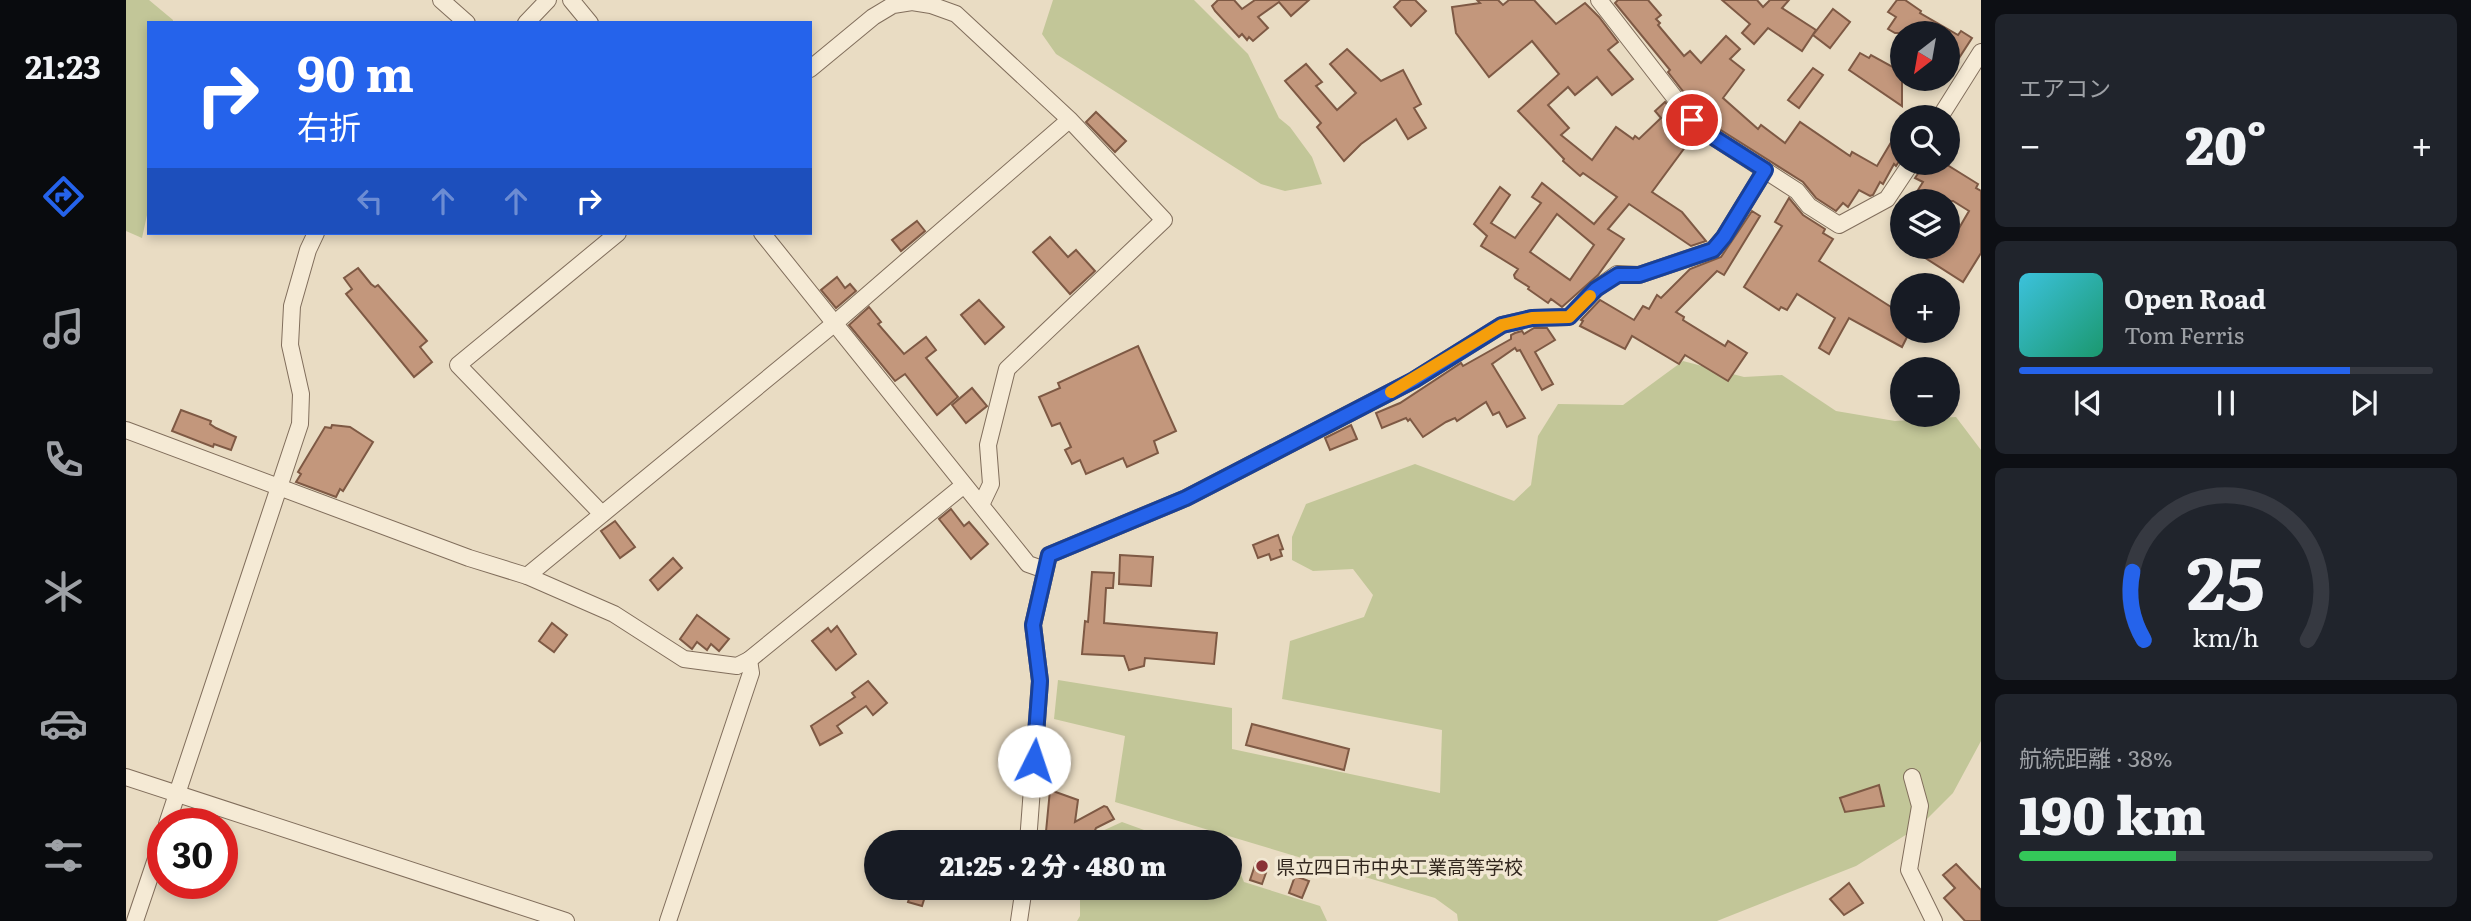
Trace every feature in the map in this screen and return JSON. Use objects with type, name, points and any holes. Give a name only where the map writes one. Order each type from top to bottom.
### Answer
[{"type":"street","points":[[441,0],[465,21]]},
{"type":"street","points":[[528,21],[548,0]]},
{"type":"street","points":[[571,0],[588,21]]},
{"type":"street","points":[[1599,0],[1692,120],[1710,135],[1797,191],[1809,206],[1839,225],[1887,199],[1903,175]]},
{"type":"street","points":[[812,67],[873,17],[893,5],[912,2],[931,5],[956,14],[1068,121],[1164,220],[1007,369],[988,445],[991,484],[981,505]]},
{"type":"street","points":[[1948,105],[1981,52]]},
{"type":"street","points":[[527,576],[835,323],[1068,121]]},
{"type":"street","points":[[1029,830],[1040,681],[1033,625],[1049,555],[1198,492],[1414,380],[1502,325],[1532,318],[1569,317],[1596,289],[1618,275],[1639,275],[1713,250],[1724,237],[1765,170]]},
{"type":"street","points":[[172,808],[300,424],[302,394],[290,345],[292,306],[307,250],[315,235]]},
{"type":"street","points":[[602,514],[458,365],[616,235]]},
{"type":"street","points":[[764,235],[1028,564],[1045,570]]},
{"type":"street","points":[[126,430],[469,558],[527,576],[614,614],[684,659],[737,666],[749,660],[964,485]]},
{"type":"street","points":[[668,921],[751,673],[749,660]]},
{"type":"street","points":[[126,777],[566,921]]},
{"type":"street","points":[[1912,777],[1920,806],[1909,870],[1934,921]]},
{"type":"street","points":[[135,921],[147,885]]},
{"type":"street","points":[[1019,921],[1022,900]]},
{"type":"green space","points":[[126,0],[149,0],[173,21],[147,21],[147,215],[142,238],[126,231]]},
{"type":"green space","points":[[1053,0],[1194,0],[1248,54],[1279,118],[1290,127],[1312,157],[1322,184],[1285,191],[1261,184],[1056,54],[1042,34]]},
{"type":"green space","points":[[1683,361],[1744,377],[1782,375],[1836,411],[1890,420],[1890,427],[1960,427],[1960,422],[1981,450],[1981,741],[1953,793],[1920,826],[1856,866],[1717,921],[1458,921],[1457,914],[1435,898],[1242,840],[1242,830],[1208,830],[1115,802],[1125,736],[1054,719],[1058,680],[1232,708],[1232,749],[1440,793],[1442,730],[1282,699],[1290,641],[1364,617],[1373,595],[1353,569],[1313,571],[1292,560],[1292,537],[1306,504],[1415,464],[1514,501],[1531,485],[1538,436],[1558,404],[1623,405]]},
{"type":"green space","points":[[1122,822],[1144,830],[1104,830]]},
{"type":"green space","points":[[1242,877],[1244,882],[1320,906],[1327,921],[1077,921],[1080,916],[1080,900],[1242,900]]},
{"type":"building","points":[[1218,0],[1234,0],[1242,9],[1255,0],[1309,0],[1291,16],[1279,2],[1258,17],[1268,28],[1253,41],[1249,37],[1247,40],[1242,34],[1239,37],[1215,11],[1212,6]]},
{"type":"building","points":[[1401,0],[1415,0],[1426,11],[1411,26],[1394,7]]},
{"type":"building","points":[[1477,0],[1498,0],[1503,5],[1509,0],[1534,0],[1556,24],[1585,3],[1599,17],[1618,42],[1608,50],[1633,79],[1612,95],[1597,77],[1575,95],[1568,87],[1548,105],[1569,128],[1561,135],[1592,160],[1616,127],[1633,139],[1635,136],[1639,139],[1661,118],[1655,111],[1665,102],[1694,135],[1652,192],[1682,212],[1706,241],[1691,246],[1629,204],[1608,229],[1624,239],[1598,275],[1562,307],[1551,299],[1548,303],[1528,289],[1529,287],[1515,278],[1518,269],[1481,246],[1487,236],[1474,224],[1500,187],[1510,195],[1491,223],[1515,238],[1541,203],[1532,197],[1542,183],[1594,224],[1617,197],[1583,173],[1580,176],[1518,111],[1559,74],[1532,41],[1489,77],[1456,33],[1452,7],[1480,3]],"holes":[[[1557,214],[1594,245],[1570,280],[1530,252]]]},
{"type":"building","points":[[1618,0],[1648,0],[1661,15],[1656,19],[1660,23],[1658,25],[1684,56],[1690,51],[1701,63],[1726,36],[1740,49],[1730,59],[1744,70],[1723,98],[1758,129],[1761,125],[1785,143],[1800,122],[1850,156],[1852,152],[1877,166],[1890,144],[1890,171],[1883,184],[1880,182],[1870,196],[1859,190],[1848,207],[1843,203],[1836,211],[1816,198],[1803,182],[1716,127],[1700,113],[1668,72],[1670,70],[1615,3]]},
{"type":"building","points":[[1722,0],[1757,0],[1763,7],[1770,0],[1789,0],[1782,8],[1816,30],[1802,51],[1768,28],[1754,44],[1742,33],[1750,24]]},
{"type":"building","points":[[1897,0],[1905,0],[1934,21],[1893,21],[1896,17],[1888,12]]},
{"type":"building","points":[[1833,9],[1850,22],[1830,48],[1813,35]]},
{"type":"building","points":[[1960,32],[1972,38],[1960,56]]},
{"type":"building","points":[[1347,49],[1381,81],[1403,70],[1421,104],[1414,108],[1426,128],[1408,139],[1396,119],[1361,144],[1344,161],[1317,127],[1321,123],[1285,81],[1306,64],[1322,82],[1316,86],[1337,110],[1356,93],[1330,64]]},
{"type":"building","points":[[1860,53],[1869,58],[1871,55],[1890,65],[1890,91],[1902,91],[1902,105],[1901,105],[1849,70]]},
{"type":"building","points":[[1813,68],[1823,75],[1799,108],[1788,100]]},
{"type":"building","points":[[1096,112],[1126,141],[1115,152],[1086,122]]},
{"type":"building","points":[[1960,173],[1978,184],[1976,188],[1981,191],[1981,253],[1963,282],[1960,280],[1960,273],[1949,273],[1927,259],[1960,259],[1960,226],[1969,211],[1960,205],[1960,189],[1919,189],[1923,182],[1915,178],[1917,175],[1960,175]]},
{"type":"building","points":[[1789,198],[1803,215],[1825,229],[1823,233],[1833,239],[1819,261],[1890,306],[1890,340],[1849,318],[1829,354],[1819,348],[1835,318],[1797,294],[1787,310],[1781,307],[1779,310],[1744,287],[1782,226],[1775,222]]},
{"type":"building","points":[[1752,211],[1760,216],[1724,275],[1717,271],[1676,312],[1684,317],[1683,320],[1725,346],[1728,341],[1747,353],[1728,381],[1685,355],[1679,364],[1632,336],[1625,349],[1580,326],[1583,321],[1581,320],[1600,300],[1634,320],[1643,306],[1649,309],[1657,295],[1661,298],[1690,269],[1721,257]]},
{"type":"building","points":[[917,221],[925,231],[901,251],[892,240]]},
{"type":"building","points":[[1050,237],[1068,257],[1076,250],[1095,271],[1070,294],[1033,252]]},
{"type":"building","points":[[358,268],[371,284],[375,287],[378,285],[427,341],[420,347],[432,362],[414,377],[346,294],[352,289],[344,278]]},
{"type":"building","points":[[837,277],[845,288],[850,284],[856,291],[836,308],[821,290]]},
{"type":"building","points":[[979,300],[1004,327],[985,344],[961,315]]},
{"type":"building","points":[[869,307],[881,322],[878,324],[904,354],[926,337],[936,350],[926,358],[958,397],[937,415],[905,374],[895,381],[849,325]]},
{"type":"building","points":[[1534,328],[1547,328],[1555,340],[1535,352],[1553,384],[1542,390],[1520,350],[1515,348],[1492,364],[1525,418],[1507,427],[1499,412],[1493,415],[1486,402],[1457,421],[1455,418],[1446,422],[1423,437],[1410,419],[1408,421],[1406,418],[1382,428],[1376,413],[1400,403],[1461,363],[1463,366],[1511,339],[1511,335],[1522,331],[1524,334]]},
{"type":"building","points":[[1138,346],[1176,431],[1154,441],[1158,453],[1127,467],[1123,458],[1086,474],[1080,460],[1072,464],[1065,450],[1071,447],[1060,423],[1052,426],[1039,397],[1060,388],[1058,383]]},
{"type":"building","points":[[972,388],[987,406],[966,423],[952,405]]},
{"type":"building","points":[[181,410],[211,421],[210,424],[216,428],[236,437],[231,450],[214,444],[213,447],[172,431]]},
{"type":"building","points":[[332,425],[350,427],[373,442],[343,491],[340,489],[336,497],[296,482],[301,474],[298,472],[325,427],[331,428]]},
{"type":"building","points":[[1351,425],[1357,439],[1330,450],[1325,438]]},
{"type":"building","points":[[951,509],[964,526],[969,522],[988,544],[971,559],[939,519]]},
{"type":"building","points":[[615,521],[635,547],[620,558],[601,531]]},
{"type":"building","points":[[1278,535],[1283,549],[1280,550],[1282,556],[1271,560],[1269,554],[1258,558],[1253,545]]},
{"type":"building","points":[[1120,555],[1153,557],[1151,586],[1119,584]]},
{"type":"building","points":[[673,558],[682,568],[658,590],[650,580]]},
{"type":"building","points":[[1092,572],[1114,573],[1113,588],[1106,588],[1104,623],[1217,633],[1214,664],[1145,658],[1144,666],[1129,670],[1124,656],[1082,654]]},
{"type":"building","points":[[697,615],[729,639],[719,651],[711,644],[707,650],[697,642],[692,649],[680,639]]},
{"type":"building","points":[[552,623],[567,635],[554,652],[539,641]]},
{"type":"building","points":[[837,626],[856,654],[836,670],[812,641],[828,628],[831,632]]},
{"type":"building","points":[[868,681],[887,703],[873,715],[866,706],[837,726],[842,733],[820,745],[811,726],[855,697],[852,693]]},
{"type":"building","points":[[1252,724],[1349,749],[1344,770],[1246,745]]},
{"type":"building","points":[[1879,785],[1884,806],[1845,812],[1840,798]]},
{"type":"building","points":[[1050,790],[1078,800],[1075,822],[1104,806],[1114,819],[1095,830],[1046,830]]},
{"type":"building","points":[[1256,862],[1268,867],[1262,884],[1250,880]]},
{"type":"building","points":[[1956,864],[1981,890],[1981,921],[1965,921],[1944,898],[1955,888],[1943,875]]},
{"type":"building","points":[[1295,876],[1309,881],[1302,898],[1289,893]]},
{"type":"building","points":[[1849,883],[1863,903],[1844,915],[1830,899]]},
{"type":"building","points":[[909,900],[924,900],[922,906]]},
{"type":"slow traffic","points":[[1391,392],[1502,325],[1532,318],[1569,317],[1590,296]]},
{"type":"place","name":"県立四日市中央工業高等学校","points":[[1262,866]]},
{"type":"route","points":[[1034,761],[1040,681],[1033,625],[1049,555],[1186,498],[1414,380],[1502,325],[1532,318],[1569,317],[1596,289],[1618,275],[1639,275],[1713,250],[1724,237],[1765,170],[1710,135],[1692,120]]}]
